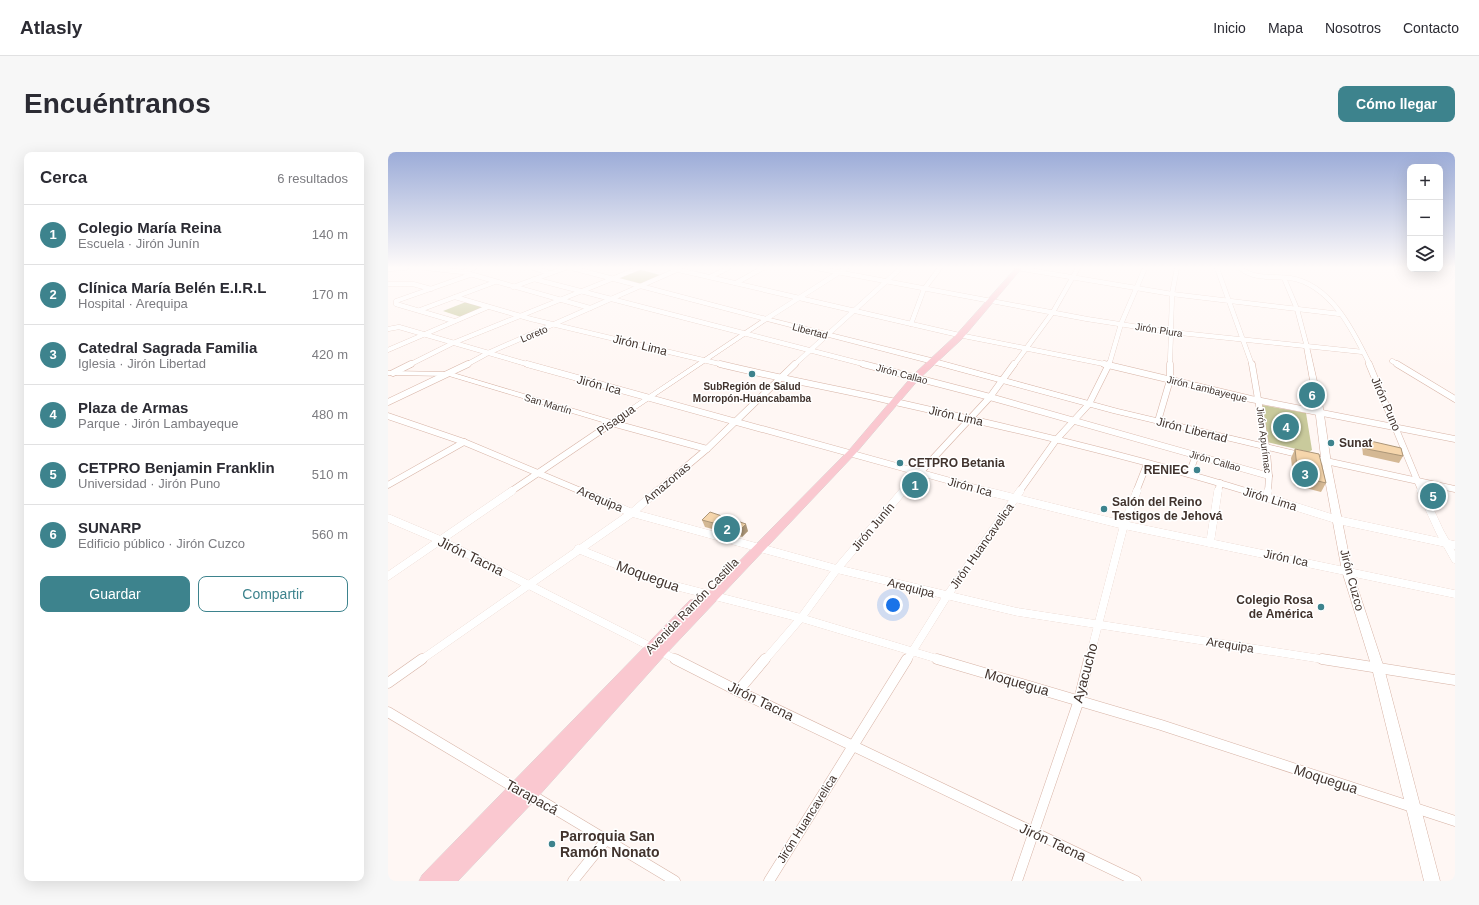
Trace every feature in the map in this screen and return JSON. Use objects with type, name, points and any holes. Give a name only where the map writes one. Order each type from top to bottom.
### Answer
[{"type":"main road","name":"Avenida Ramón Castilla","points":[[428,881],[847,454],[894,402],[914,377],[930,361],[959,337],[959,335],[989,302]]},
{"type":"main road","name":"Avenida Ramón Castilla","points":[[445,881],[530,793],[656,649]]},
{"type":"street","points":[[396,302],[454,321]]},
{"type":"street","points":[[420,310],[441,302]]},
{"type":"street","name":"Jirón Lima","points":[[472,302],[518,316],[704,361],[970,419],[1056,440],[1189,474],[1338,520],[1455,546]]},
{"type":"street","points":[[391,373],[453,343],[556,302]]},
{"type":"street","points":[[568,302],[590,308]]},
{"type":"street","name":"Loreto","points":[[388,402],[450,374],[488,353],[555,325],[603,302]]},
{"type":"street","name":"Jirón Callao","points":[[622,302],[990,397],[1269,476]]},
{"type":"street","name":"Libertad","points":[[702,302],[930,361]]},
{"type":"street","name":"Pisagua","points":[[388,576],[647,398],[793,302]]},
{"type":"street","name":"Jirón Lambayeque","points":[[816,302],[959,335],[1109,365],[1259,401],[1397,429],[1455,439]]},
{"type":"street","name":"Amazonas","points":[[388,682],[530,585],[578,549],[632,512],[707,449],[810,350],[863,302]]},
{"type":"street","points":[[912,324],[920,302]]},
{"type":"street","name":"Jirón Piura","points":[[996,302],[1171,332],[1363,352]]},
{"type":"street","name":"Jirón Junín","points":[[738,691],[801,618],[837,569],[919,473],[990,397],[1027,349],[1059,302]]},
{"type":"street","name":"Jirón Huancavelica","points":[[769,881],[947,596],[1056,440],[1089,404],[1109,365],[1121,324],[1130,302]]},
{"type":"street","points":[[1158,421],[1170,380],[1172,302]]},
{"type":"street","name":"Jirón Apurímac","points":[[1229,302],[1252,368],[1259,401],[1269,476],[1267,498]]},
{"type":"street","points":[[1238,302],[1340,314]]},
{"type":"street","name":"Jirón Cuzco","points":[[1294,302],[1307,346],[1326,461],[1347,571],[1378,668],[1432,881]]},
{"type":"street","name":"Jirón Puno","points":[[1331,302],[1336,306],[1363,352],[1397,429],[1415,480],[1445,544],[1455,559]]},
{"type":"street","points":[[388,350],[488,307]]},
{"type":"street","name":"Jirón Ica","points":[[388,330],[398,327],[425,334],[647,398],[1014,499],[1124,525],[1455,594]]},
{"type":"street","name":"Jirón Libertad","points":[[930,361],[1089,404],[1266,448],[1455,488]]},
{"type":"street","points":[[1392,361],[1455,399]]},
{"type":"street","name":"San Martín","points":[[391,373],[450,374],[612,423],[707,449]]},
{"type":"street","name":"Arequipa","points":[[388,416],[464,442],[632,512],[669,524],[756,546],[837,569],[1018,612],[1455,680]]},
{"type":"street","points":[[388,485],[464,442]]},
{"type":"street","points":[[1189,474],[1196,456]]},
{"type":"street","name":"Ayacucho","points":[[1017,881],[1079,700],[1124,525],[1147,464]]},
{"type":"street","points":[[1210,543],[1220,483]]},
{"type":"street","name":"Jirón Tacna","points":[[388,518],[440,540],[738,691],[1136,881]]},
{"type":"street","name":"Moquegua","points":[[578,549],[660,582],[709,596],[801,618],[912,652],[1079,700],[1455,821]]},
{"type":"street","name":"Tarapacá","points":[[388,712],[517,789],[530,793],[675,881]]},
{"type":"street","points":[[573,881],[606,840]]},
{"type":"green space","points":[[466,302],[485,308],[461,317],[443,311]]},
{"type":"green space","points":[[1262,405],[1306,413],[1312,450],[1309,452],[1267,442]]},
{"type":"building","points":[[1366,440],[1401,448],[1403,456],[1367,449]]},
{"type":"building","points":[[1295,449],[1319,454],[1326,483],[1298,476]]},
{"type":"building","points":[[710,512],[746,524],[740,530],[702,520]]},
{"type":"place","name":"SubRegión de Salud Morropón-Huancabamba","points":[[752,374]]},
{"type":"place","name":"SUNARP","points":[[1312,395]]},
{"type":"place","name":"Plaza de Armas","points":[[1286,427]]},
{"type":"place","name":"Sunat","points":[[1331,443]]},
{"type":"place","name":"CETPRO Betania","points":[[900,463]]},
{"type":"place","name":"RENIEC","points":[[1197,470]]},
{"type":"place","name":"Catedral Sagrada Familia","points":[[1305,474]]},
{"type":"place","name":"Colegio María Reina","points":[[915,485]]},
{"type":"place","name":"CETPRO Benjamin Franklin","points":[[1433,496]]},
{"type":"place","name":"Salón del Reino Testigos de Jehová","points":[[1104,509]]},
{"type":"place","name":"Clínica María Belén E.I.R.L","points":[[727,529]]},
{"type":"place","name":"Colegio Rosa de América","points":[[1321,607]]},
{"type":"place","name":"Parroquia San Ramón Nonato","points":[[552,844]]}]
